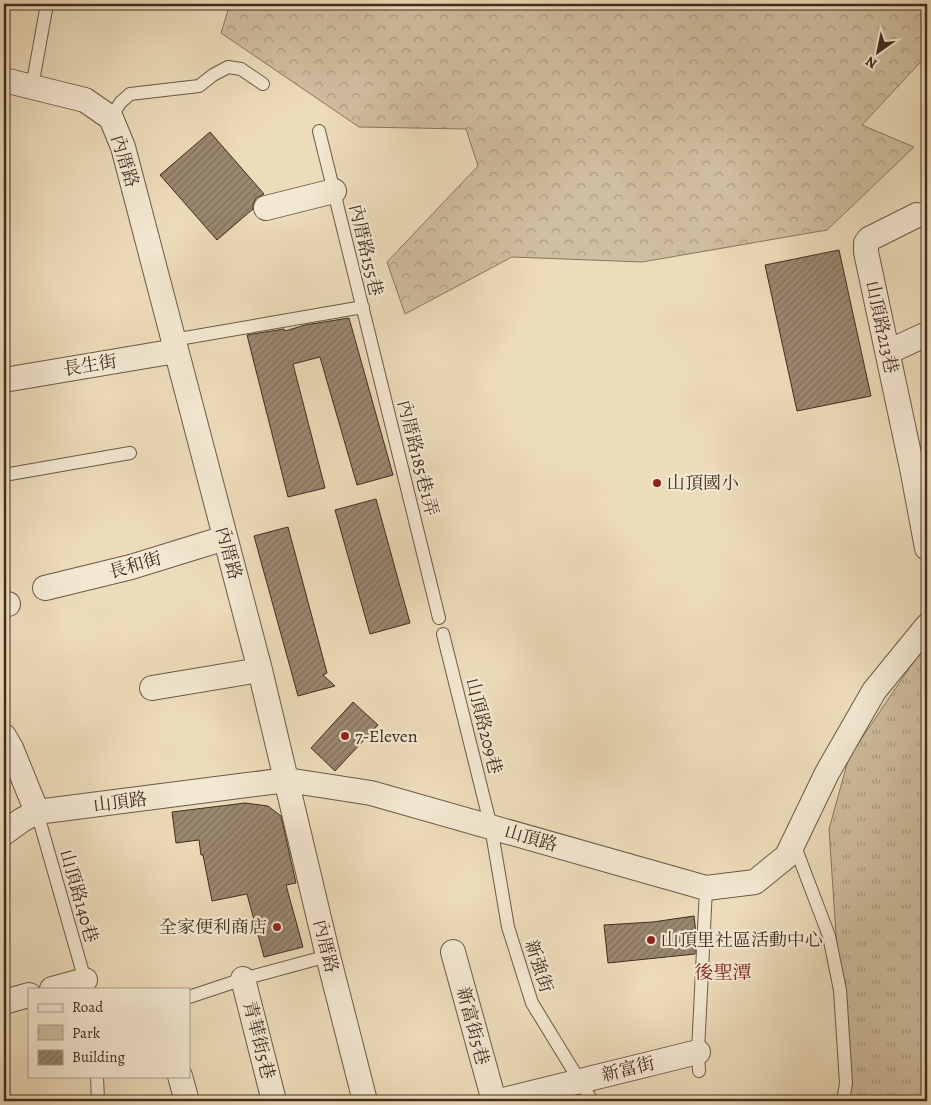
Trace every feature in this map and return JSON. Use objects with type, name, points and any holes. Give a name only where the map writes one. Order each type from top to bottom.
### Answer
[{"type":"street","name":"內厝路","points":[[4,80],[85,100],[111,118],[123,147],[260,670],[328,956],[365,1101]]},
{"type":"street","points":[[266,208],[334,191]]},
{"type":"street","name":"山頂路213巷","points":[[917,215],[869,239],[866,243],[866,252],[888,352],[920,465],[927,548]]},
{"type":"street","points":[[888,352],[927,334]]},
{"type":"street","name":"長生街","points":[[4,380],[175,346]]},
{"type":"street","name":"長和街","points":[[45,588],[131,567],[225,538]]},
{"type":"street","name":"山頂路","points":[[4,833],[37,812],[287,780],[371,793],[706,888],[756,882],[787,856],[827,773],[874,691],[927,626]]},
{"type":"street","points":[[152,688],[260,670]]},
{"type":"street","points":[[6,746],[37,812]]},
{"type":"street","name":"新富街5巷","points":[[453,952],[506,1100]]},
{"type":"street","name":"青華街5巷","points":[[243,979],[274,1101]]},
{"type":"street","points":[[59,988],[86,984]]},
{"type":"street","points":[[4,1002],[28,995]]},
{"type":"street","name":"新富街","points":[[506,1100],[580,1080],[698,1061]]},
{"type":"street","points":[[180,1078],[186,1101]]},
{"type":"lane","points":[[32,87],[46,4]]},
{"type":"lane","points":[[111,118],[120,103],[130,94],[200,86],[213,75],[228,67],[241,69],[263,84]]},
{"type":"lane","name":"內厝路155巷","points":[[175,346],[363,307],[320,131]]},
{"type":"lane","name":"內厝路185巷1弄","points":[[363,307],[439,618]]},
{"type":"lane","points":[[4,475],[130,453]]},
{"type":"lane","name":"山頂路209巷","points":[[443,634],[490,827]]},
{"type":"lane","name":"山頂路140巷","points":[[37,812],[86,984]]},
{"type":"lane","name":"新強街","points":[[490,827],[508,927],[532,1003],[592,1101]]},
{"type":"lane","points":[[794,844],[829,936],[840,990],[846,1083],[843,1101]]},
{"type":"lane","points":[[698,1061],[706,888]]},
{"type":"lane","points":[[190,997],[243,979],[328,956]]},
{"type":"lane","points":[[97,1078],[98,1101]]},
{"type":"green space","points":[[230,4],[927,4],[927,55],[862,125],[914,147],[827,230],[642,262],[512,257],[405,314],[387,262],[478,166],[466,129],[359,127],[221,33]]},
{"type":"green space","points":[[927,642],[927,1101],[847,1101],[829,829],[849,757]]},
{"type":"building","points":[[210,132],[264,194],[256,198],[253,209],[217,240],[160,175]]},
{"type":"building","points":[[839,250],[871,396],[797,411],[765,265]]},
{"type":"building","points":[[349,318],[393,475],[357,485],[320,357],[293,364],[325,488],[288,497],[247,335],[284,329],[285,331],[305,325]]},
{"type":"building","points":[[376,499],[410,623],[370,634],[335,510]]},
{"type":"building","points":[[288,527],[327,673],[323,675],[335,686],[298,696],[254,536]]},
{"type":"building","name":"7-Eleven","points":[[353,702],[378,725],[335,771],[311,748]]},
{"type":"building","points":[[245,803],[268,806],[281,816],[296,883],[286,885],[303,947],[264,957],[247,894],[212,901],[199,840],[176,843],[172,812]]},
{"type":"building","name":"山頂里社區活動中心","points":[[694,916],[696,934],[695,954],[608,963],[604,925],[653,922]]},
{"type":"place","name":"山頂國小","points":[[657,483]]},
{"type":"place","name":"7-Eleven","points":[[345,736]]},
{"type":"place","name":"全家便利商店","points":[[277,927]]},
{"type":"place","name":"山頂里社區活動中心","points":[[651,940]]},
{"type":"district","name":"後聖潭","points":[[723,973]]}]
